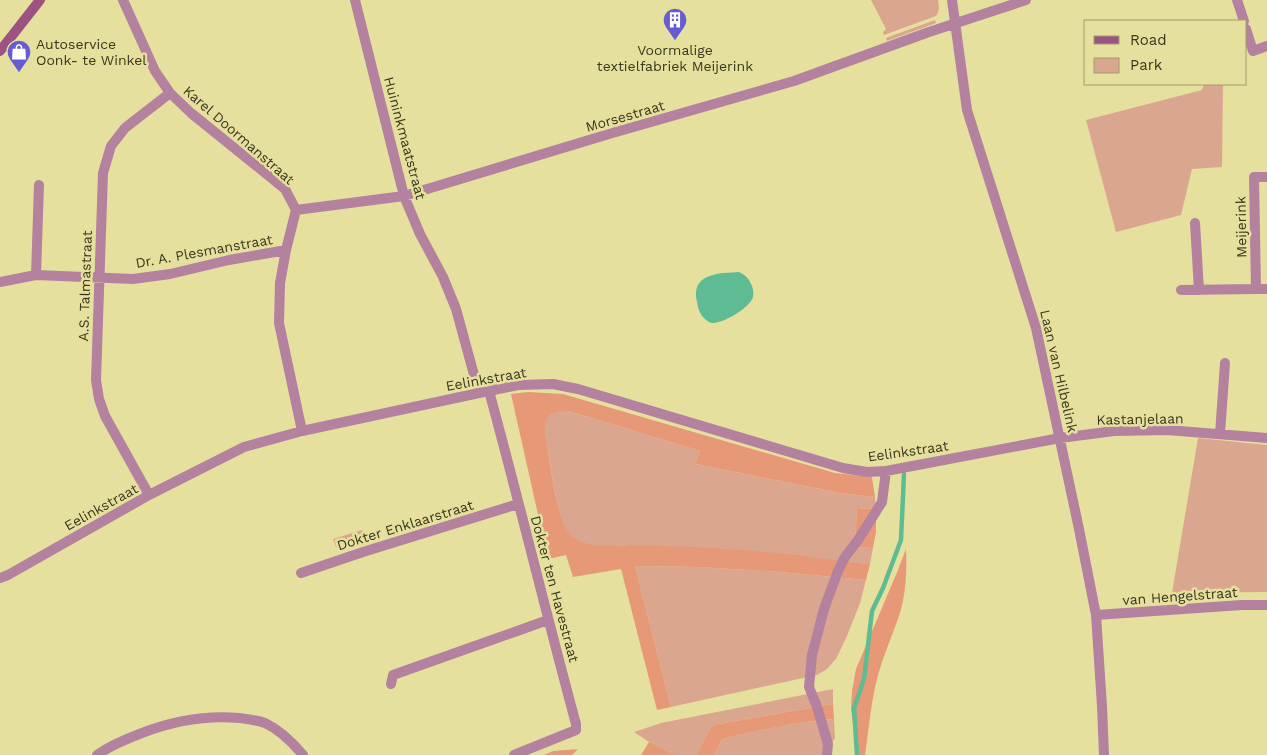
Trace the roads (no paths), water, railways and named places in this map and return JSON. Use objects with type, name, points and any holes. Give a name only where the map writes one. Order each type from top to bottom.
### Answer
[{"type":"street","points":[[0,50],[40,0]]},
{"type":"street","name":"Karel Doormanstraat","points":[[123,0],[155,71],[170,93],[191,113],[285,189],[296,210]]},
{"type":"street","name":"Huininkmaatstraat","points":[[355,0],[404,196],[420,234],[443,277],[484,392]]},
{"type":"street","name":"Laan van Hilbelink","points":[[952,0],[967,110],[1036,328],[1079,529],[1096,615],[1104,755]]},
{"type":"street","name":"Morsestraat","points":[[296,210],[404,196],[608,134],[794,81],[954,23],[1026,0]]},
{"type":"street","points":[[1237,0],[1244,20]]},
{"type":"street","points":[[1247,33],[1252,51],[1267,46]]},
{"type":"street","name":"A.S. Talmastraat","points":[[150,496],[105,416],[99,399],[96,380],[103,173],[111,146],[125,128],[170,93]]},
{"type":"street","name":"Meijerink","points":[[1256,289],[1254,176],[1267,176]]},
{"type":"street","points":[[36,275],[39,185]]},
{"type":"street","points":[[296,210],[280,283],[279,323],[302,431]]},
{"type":"street","points":[[1195,223],[1199,290]]},
{"type":"street","name":"Dr. A. Plesmanstraat","points":[[0,282],[36,275],[133,278],[170,274],[229,260],[286,250]]},
{"type":"street","points":[[1182,290],[1267,289]]},
{"type":"street","points":[[1220,434],[1225,363]]},
{"type":"street","name":"Eelinkstraat","points":[[0,578],[8,576],[150,496],[244,447],[302,431],[518,385],[553,384],[578,390],[843,468],[867,472],[886,471],[1060,438]]},
{"type":"street","name":"Dokter ten Havestraat","points":[[484,392],[508,459],[576,724],[576,730],[514,755]]},
{"type":"street","name":"Kastanjelaan","points":[[1060,438],[1114,431],[1167,430],[1267,438]]},
{"type":"street","points":[[827,755],[828,744],[817,707],[808,686],[812,655],[824,609],[838,571],[845,557],[882,502],[886,471]]},
{"type":"street","name":"Dokter Enklaarstraat","points":[[301,573],[518,504]]},
{"type":"street","name":"van Hengelstraat","points":[[1096,615],[1267,605]]},
{"type":"street","points":[[391,684],[393,675],[548,620]]},
{"type":"street","points":[[97,755],[123,740],[158,726],[198,717],[228,717],[248,719],[272,727],[294,744],[303,755]]},
{"type":"waterway","points":[[857,755],[854,708],[864,679],[872,611],[901,540],[904,474]]},
{"type":"place","name":"Voormalige textielfabriek Meijerink","points":[[675,41]]},
{"type":"place","name":"Autoservice Oonk- te Winkel","points":[[19,73]]}]
